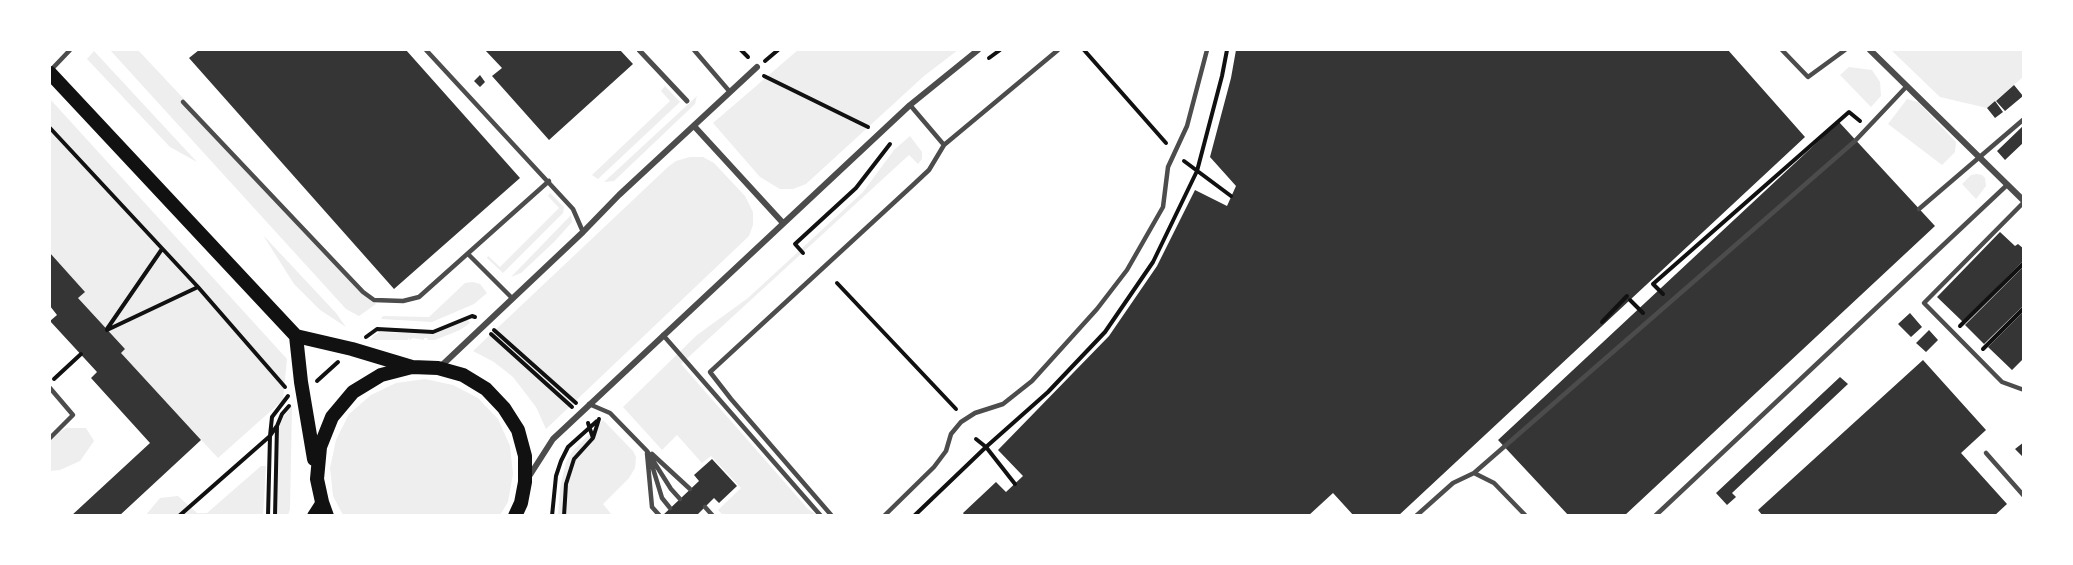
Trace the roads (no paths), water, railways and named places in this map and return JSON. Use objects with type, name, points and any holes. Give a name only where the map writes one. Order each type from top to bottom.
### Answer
[{"type":"main road","points":[[50,72],[296,336],[352,349],[412,367],[438,368],[463,375],[486,389],[504,408],[518,430],[525,456],[525,482],[520,511]]},
{"type":"main road","points":[[296,336],[295,393],[327,516]]},
{"type":"main road","points":[[317,479],[320,447],[332,417],[353,392],[381,375],[412,367]]},
{"type":"main road","points":[[313,516],[322,502]]},
{"type":"street","points":[[639,50],[687,101]]},
{"type":"street","points":[[525,482],[553,439],[589,404],[910,105],[978,50]]},
{"type":"street","points":[[1870,50],[2024,202]]},
{"type":"street","points":[[438,368],[583,232],[619,195],[757,68]]},
{"type":"street","points":[[694,126],[783,223]]},
{"type":"lane","points":[[50,72],[69,50]]},
{"type":"lane","points":[[426,50],[549,181],[573,209],[583,232]]},
{"type":"lane","points":[[696,50],[730,92]]},
{"type":"lane","points":[[703,380],[929,170],[945,145],[1058,50]]},
{"type":"lane","points":[[884,516],[934,467],[946,451],[951,434],[961,422],[975,413],[1003,404],[1032,381],[1097,309],[1127,270],[1163,207],[1168,167],[1187,126],[1207,50]]},
{"type":"lane","points":[[1782,50],[1808,77],[1845,50]]},
{"type":"lane","points":[[1416,516],[1453,483],[1474,473],[1855,141],[1907,86]]},
{"type":"lane","points":[[183,102],[363,292],[374,300],[403,301],[419,297],[549,181]]},
{"type":"lane","points":[[910,105],[945,145]]},
{"type":"lane","points":[[1919,209],[2024,119]]},
{"type":"lane","points":[[1655,516],[2007,186]]},
{"type":"lane","points":[[2024,202],[1924,303],[2002,382],[2024,390]]},
{"type":"lane","points":[[468,254],[512,298]]},
{"type":"lane","points":[[663,335],[821,516]]},
{"type":"lane","points":[[710,372],[832,516]]},
{"type":"lane","points":[[50,388],[73,415],[50,438]]},
{"type":"lane","points":[[589,404],[610,413],[647,451],[690,489]]},
{"type":"lane","points":[[647,451],[680,499]]},
{"type":"lane","points":[[647,451],[662,498],[670,508]]},
{"type":"lane","points":[[647,451],[652,507],[660,516]]},
{"type":"lane","points":[[1986,453],[2024,496]]},
{"type":"lane","points":[[1474,473],[1494,483],[1526,516]]},
{"type":"lane","points":[[705,507],[713,516]]}]
